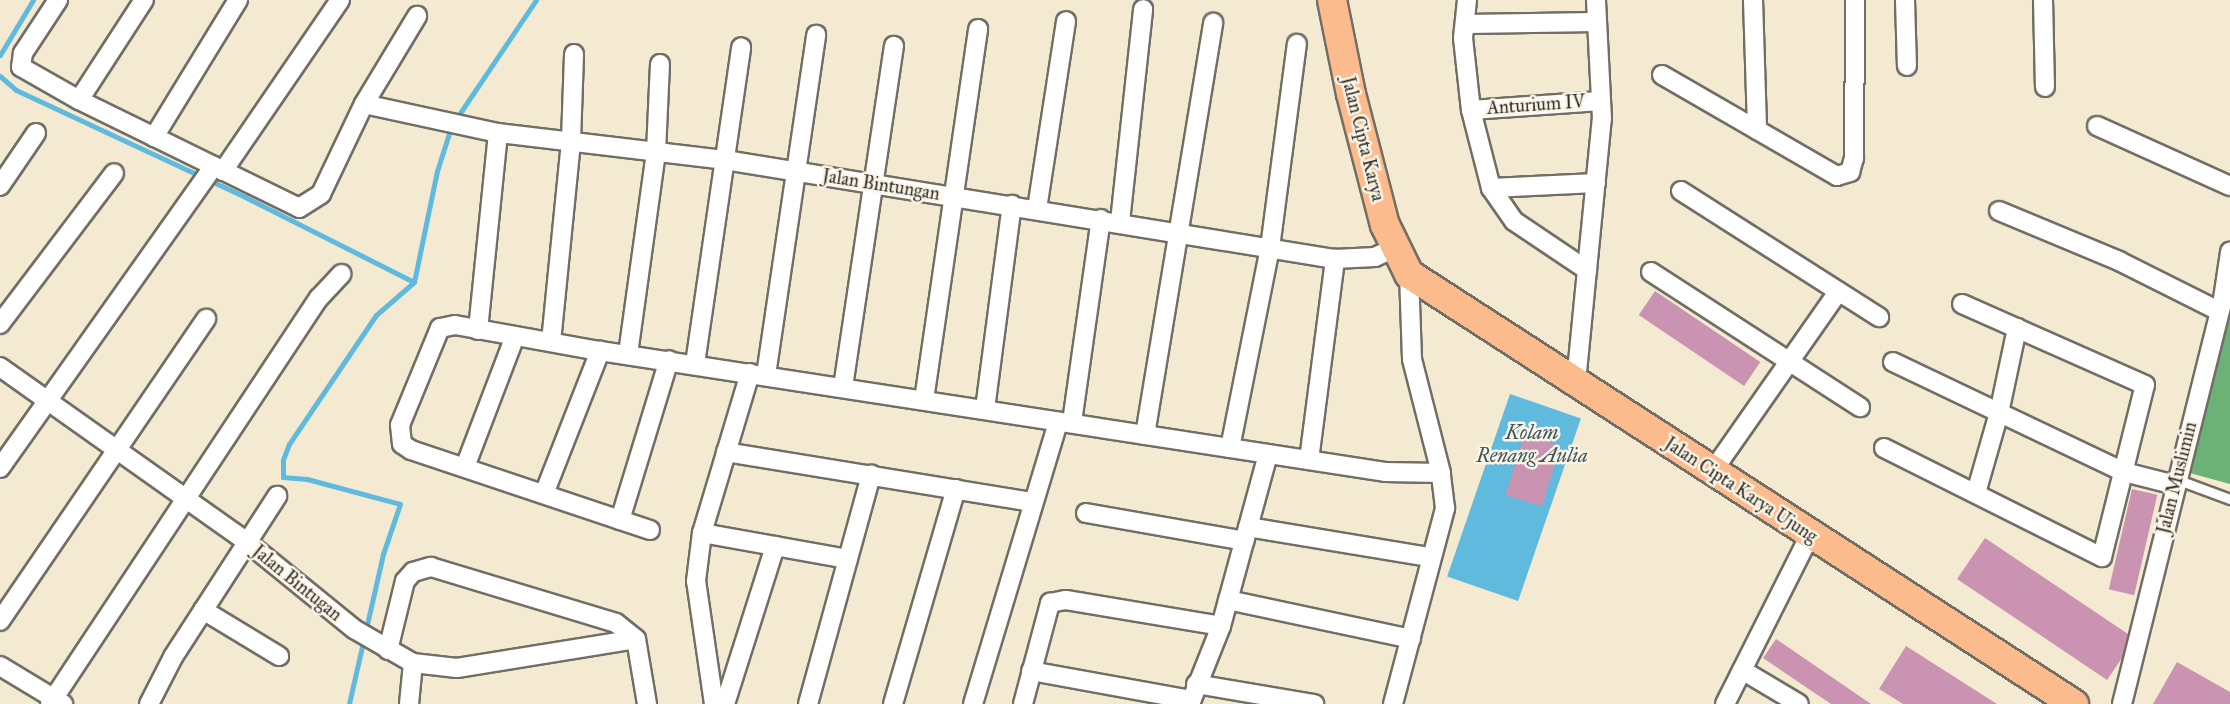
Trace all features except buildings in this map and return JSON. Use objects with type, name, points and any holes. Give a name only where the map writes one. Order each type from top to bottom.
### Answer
[{"type":"main road","name":"Jalan Cipta Karya","points":[[1332,0],[1351,94],[1385,225],[1409,274]]},
{"type":"main road","name":"Jalan Cipta Karya Ujung","points":[[1409,274],[1810,535],[2058,700]]},
{"type":"street","points":[[58,0],[23,53],[21,67],[79,100],[216,170],[299,208],[321,194],[364,104],[417,16]]},
{"type":"street","points":[[79,100],[144,0]]},
{"type":"street","points":[[154,137],[237,0]]},
{"type":"street","points":[[0,468],[46,399],[340,0]]},
{"type":"street","points":[[1467,0],[1466,24],[1462,38],[1471,110],[1491,188],[1514,221],[1587,270]]},
{"type":"street","points":[[1577,372],[1596,183],[1601,101],[1596,0]]},
{"type":"street","points":[[1753,0],[1757,130]]},
{"type":"street","points":[[1662,75],[1837,176],[1854,168],[1855,0]]},
{"type":"street","points":[[1905,0],[1907,66]]},
{"type":"street","points":[[2043,0],[2045,87]]},
{"type":"street","points":[[1120,222],[1143,9]]},
{"type":"street","points":[[1037,209],[1066,21]]},
{"type":"street","points":[[1466,24],[1597,22]]},
{"type":"street","points":[[1144,435],[1213,23]]},
{"type":"street","points":[[924,400],[978,30]]},
{"type":"street","points":[[714,704],[696,581],[702,533],[726,452],[758,374],[796,171],[816,35]]},
{"type":"street","points":[[1230,448],[1270,248],[1297,44]]},
{"type":"street","points":[[843,387],[894,46]]},
{"type":"street","points":[[695,364],[741,47]]},
{"type":"street","points":[[551,342],[571,141],[574,54]]},
{"type":"street","points":[[628,354],[656,152],[660,64]]},
{"type":"street","name":"Anturium IV","points":[[1471,110],[1601,101]]},
{"type":"street","name":"Jalan Bintungan","points":[[364,104],[498,133],[725,160],[1178,231],[1335,260],[1375,257],[1396,247]]},
{"type":"street","points":[[2097,126],[2230,186]]},
{"type":"street","points":[[0,186],[36,133]]},
{"type":"street","points":[[478,330],[498,133]]},
{"type":"street","points":[[0,324],[114,173]]},
{"type":"street","points":[[1491,188],[1596,183]]},
{"type":"street","points":[[1681,191],[1879,317]]},
{"type":"street","points":[[985,409],[1012,205]]},
{"type":"street","points":[[1999,211],[2119,261],[2219,311]]},
{"type":"street","points":[[973,704],[1033,502],[1065,422],[1101,219]]},
{"type":"street","name":"Jalan Muslimin","points":[[2122,704],[2219,311],[2230,252]]},
{"type":"street","points":[[1309,460],[1335,260]]},
{"type":"street","points":[[1651,272],[1860,406]]},
{"type":"street","points":[[0,666],[55,702],[184,498],[319,298],[341,274]]},
{"type":"street","points":[[1393,704],[1412,639],[1430,557],[1445,508],[1441,473],[1412,359],[1409,274]]},
{"type":"street","points":[[1712,472],[1838,292]]},
{"type":"street","points":[[1884,448],[2102,557],[2145,385],[1962,304]]},
{"type":"street","points":[[0,621],[114,448],[206,319]]},
{"type":"street","points":[[650,530],[411,450],[399,437],[400,425],[440,328],[455,324],[600,351],[1385,472],[1441,473]]},
{"type":"street","points":[[1976,493],[1999,413],[2017,328]]},
{"type":"street","points":[[465,467],[515,336]]},
{"type":"street","points":[[544,494],[600,351]]},
{"type":"street","points":[[620,520],[669,360]]},
{"type":"street","points":[[1893,362],[2124,472],[2175,482]]},
{"type":"street","name":"Jalan Bintugan","points":[[0,367],[247,542],[354,629],[413,663],[457,668],[636,639]]},
{"type":"street","points":[[726,452],[1033,502]]},
{"type":"street","points":[[1192,696],[1221,626],[1268,454]]},
{"type":"street","points":[[808,704],[871,475]]},
{"type":"street","points":[[893,704],[956,489]]},
{"type":"street","points":[[149,704],[173,657],[277,496]]},
{"type":"street","points":[[1086,513],[1430,557]]},
{"type":"street","points":[[702,533],[848,559]]},
{"type":"street","points":[[1725,704],[1810,535]]},
{"type":"street","points":[[725,704],[775,546]]},
{"type":"street","points":[[383,647],[405,581],[413,572],[431,567],[616,623],[636,639],[646,704]]},
{"type":"street","points":[[1023,704],[1050,603],[1066,600],[1221,626]]},
{"type":"street","points":[[1228,600],[1412,639]]},
{"type":"street","points":[[203,610],[279,656]]},
{"type":"street","points":[[409,704],[413,663]]},
{"type":"street","points":[[1742,670],[1799,704]]},
{"type":"street","points":[[1031,671],[1192,696],[1314,704]]},
{"type":"lane","points":[[2175,482],[2230,499]]},
{"type":"green space","points":[[2230,300],[2230,484],[2186,472]]},
{"type":"water","name":"Kolam Renang Aulia","points":[[1510,394],[1581,418],[1518,601],[1447,576]]},
{"type":"waterway","points":[[0,55],[33,0]]},
{"type":"waterway","points":[[456,119],[536,0]]},
{"type":"waterway","points":[[0,76],[16,90],[245,197],[414,282],[376,315],[289,444],[283,460],[283,477],[307,479],[400,504],[383,554],[349,704]]},
{"type":"waterway","points":[[414,282],[437,171],[451,127]]}]
